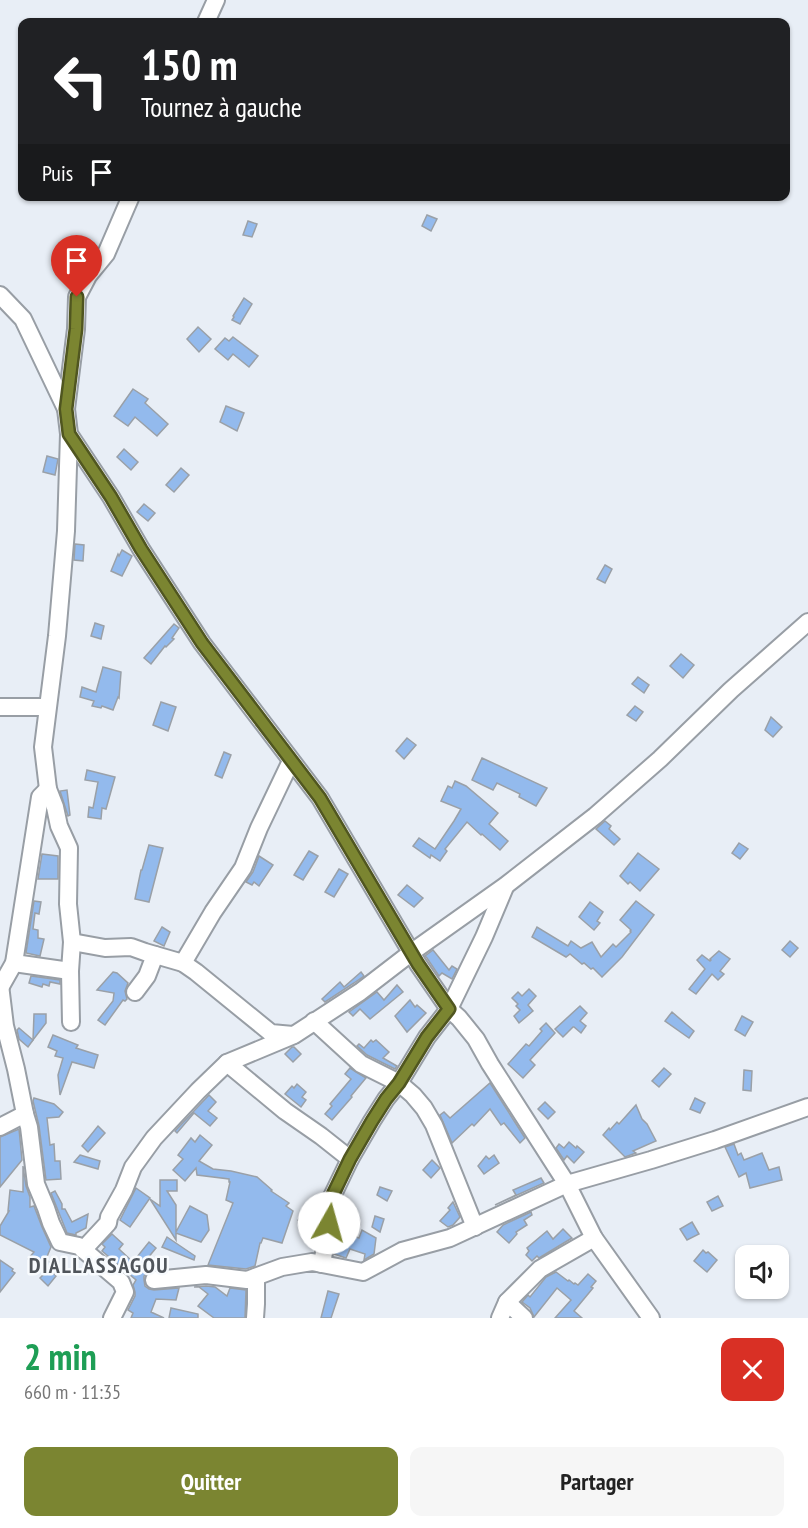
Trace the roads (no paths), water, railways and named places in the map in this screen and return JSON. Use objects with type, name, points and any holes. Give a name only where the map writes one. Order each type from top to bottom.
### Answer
[{"type":"street","points":[[208,18],[216,0]]},
{"type":"street","points":[[71,1022],[72,942],[68,904],[69,848],[58,826],[55,807],[48,789],[44,747],[65,543],[69,434],[66,409],[76,329],[77,297],[88,276],[106,254],[129,201]]},
{"type":"street","points":[[0,295],[23,319],[66,409]]},
{"type":"street","points":[[69,434],[202,643],[320,798],[424,974],[449,1009],[476,1039],[567,1184],[594,1238],[642,1314]]},
{"type":"street","points":[[83,1250],[108,1222],[133,1167],[154,1138],[227,1063],[294,1035],[360,992],[505,886],[596,816],[660,759],[731,690],[808,622]]},
{"type":"street","points":[[0,707],[48,707]]},
{"type":"street","points":[[183,963],[213,912],[243,868],[291,761]]},
{"type":"street","points":[[48,789],[40,797],[14,963],[0,985],[5,1026],[29,1127],[36,1184],[60,1242],[79,1246],[121,1282],[125,1292],[112,1318]]},
{"type":"street","points":[[322,1264],[329,1223],[326,1209],[350,1159],[386,1099],[399,1083],[427,1037],[449,1009],[484,937],[505,886]]},
{"type":"street","points":[[72,942],[105,948],[131,947],[183,963],[271,1033],[294,1035]]},
{"type":"street","points":[[135,992],[147,976],[154,955]]},
{"type":"street","points":[[14,963],[70,971]]},
{"type":"street","points":[[314,1021],[361,1064],[399,1083],[424,1108],[434,1125],[475,1227]]},
{"type":"street","points":[[227,1063],[285,1112],[350,1159]]},
{"type":"street","points":[[154,1280],[206,1275],[247,1280],[282,1268],[312,1262],[363,1272],[402,1251],[450,1238],[567,1184],[715,1140],[808,1107]]},
{"type":"street","points":[[0,1127],[25,1114]]},
{"type":"street","points":[[500,1318],[507,1302],[540,1269],[594,1238]]},
{"type":"street","points":[[255,1318],[256,1277]]},
{"type":"street","points":[[507,1302],[524,1318]]},
{"type":"district","name":"DIALLASSAGOU","points":[[99,1265]]}]
